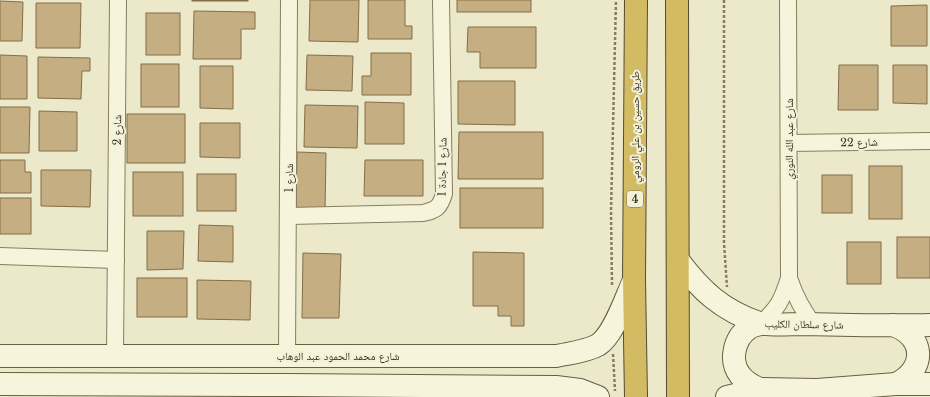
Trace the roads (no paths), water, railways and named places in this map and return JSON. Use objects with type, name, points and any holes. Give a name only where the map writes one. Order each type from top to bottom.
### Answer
[{"type":"highway","name":"طريق حسين بن علي الرومي","points":[[636,0],[634,280],[636,397]]},
{"type":"highway","points":[[677,0],[678,397]]},
{"type":"street","name":"شارع 2","points":[[115,355],[118,0]]},
{"type":"street","name":"شارع 1","points":[[287,356],[289,216],[289,0]]},
{"type":"street","name":"شارع 1 جادة 1","points":[[289,216],[424,213],[433,210],[441,204],[444,194],[441,0]]},
{"type":"street","name":"شارع عبد الله النوري","points":[[760,324],[774,312],[784,296],[789,278],[788,0]]},
{"type":"street","name":"شارع 22","points":[[789,143],[930,141]]},
{"type":"street","points":[[0,256],[116,260]]},
{"type":"street","name":"شارع سلطان الكليب","points":[[678,260],[692,279],[709,296],[728,310],[760,324],[930,325]]},
{"type":"street","name":"شارع عبد الله النوري","points":[[789,278],[794,295],[800,306],[814,324]]},
{"type":"street","name":"شارع محمد الحمود عبد الوهاب","points":[[0,356],[556,356],[581,352],[599,344],[612,330],[634,280]]},
{"type":"street","points":[[760,324],[749,329],[739,338],[734,350],[735,363],[739,375],[748,384],[765,393]]},
{"type":"street","points":[[893,325],[910,335],[916,343],[918,353],[917,363],[912,372],[905,380],[896,384]]},
{"type":"street","points":[[412,386],[419,377],[420,372],[417,356]]},
{"type":"street","points":[[0,384],[287,391],[412,386],[556,388],[580,390],[598,397]]},
{"type":"street","points":[[727,397],[765,393],[815,393],[896,384],[930,384]]}]
